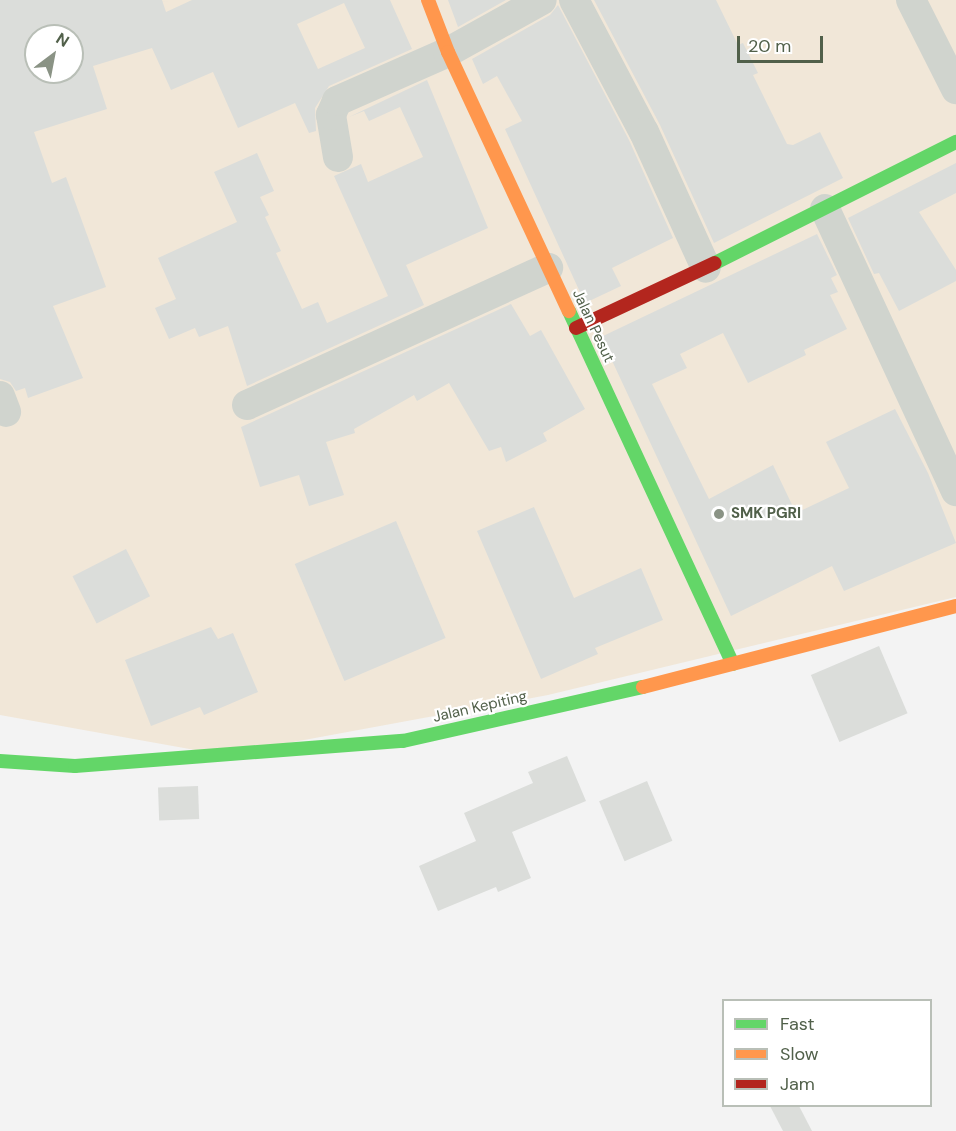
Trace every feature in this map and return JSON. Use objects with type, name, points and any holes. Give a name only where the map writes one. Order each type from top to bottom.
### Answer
[{"type":"street","name":"Jalan Pesut","points":[[428,0],[448,52],[733,664]]},
{"type":"street","points":[[338,157],[332,115],[334,104],[448,52],[542,0]]},
{"type":"street","points":[[574,0],[644,132],[706,268]]},
{"type":"street","points":[[911,0],[956,89]]},
{"type":"street","points":[[576,328],[706,268],[956,141]]},
{"type":"street","points":[[825,209],[956,491]]},
{"type":"street","points":[[247,405],[548,268]]},
{"type":"street","name":"Jalan Kepiting","points":[[0,761],[75,766],[403,741],[733,664],[956,606]]},
{"type":"shaded area","points":[[0,0],[956,0],[956,597],[548,695],[223,755],[0,715]]},
{"type":"building","points":[[0,0],[162,0],[166,12],[192,0],[390,0],[412,49],[329,86],[315,108],[316,131],[309,133],[295,103],[238,128],[213,72],[171,90],[152,48],[93,66],[107,109],[34,132],[52,183],[66,177],[106,287],[53,306],[83,378],[28,398],[25,388],[16,391],[10,382],[0,379]],"holes":[[[344,3],[365,48],[318,69],[297,24]]]},
{"type":"building","points":[[448,0],[506,0],[458,27]]},
{"type":"building","points":[[594,0],[716,0],[738,45],[743,43],[758,73],[753,75],[787,144],[793,145],[820,132],[843,178],[714,243],[660,125]]},
{"type":"building","points":[[558,5],[629,140],[673,238],[612,268],[621,286],[585,303],[505,129],[522,121],[497,76],[483,84],[472,59],[550,15]]},
{"type":"building","points":[[427,80],[488,228],[406,265],[424,305],[247,386],[228,326],[199,337],[195,328],[169,339],[155,308],[176,299],[158,258],[237,222],[214,172],[257,153],[274,191],[260,197],[269,215],[265,217],[281,251],[276,253],[302,309],[318,302],[327,323],[388,296],[334,176],[361,164],[368,182],[423,157],[400,107],[369,121],[364,111],[349,117]]},
{"type":"building","points":[[956,163],[956,193],[919,212],[956,270],[956,281],[899,311],[879,273],[874,274],[848,218]]},
{"type":"building","points":[[817,234],[837,275],[831,278],[838,292],[830,295],[847,329],[804,350],[806,355],[748,383],[723,333],[680,354],[687,368],[652,384],[709,499],[773,465],[796,513],[849,488],[826,442],[895,409],[928,473],[956,543],[844,591],[832,566],[731,616],[601,337]]},
{"type":"building","points":[[511,304],[530,336],[541,330],[585,409],[543,433],[547,441],[506,462],[501,447],[489,451],[449,383],[417,401],[414,395],[354,429],[355,433],[326,442],[344,495],[309,506],[299,475],[260,487],[241,427]]},
{"type":"building","points":[[534,507],[574,598],[641,568],[663,620],[595,648],[598,654],[541,679],[477,531]]},
{"type":"building","points":[[396,521],[446,638],[344,681],[295,564]]},
{"type":"building","points":[[126,549],[150,596],[97,623],[73,576]]},
{"type":"building","points":[[211,627],[218,639],[233,633],[258,692],[204,715],[200,707],[151,726],[125,660]]},
{"type":"building","points":[[879,646],[908,713],[839,742],[811,675]]},
{"type":"building","points":[[567,756],[586,801],[512,832],[531,878],[498,892],[496,887],[438,911],[419,866],[476,841],[464,813],[533,783],[528,772]]},
{"type":"building","points":[[647,781],[672,841],[625,861],[599,801]]},
{"type":"building","points":[[198,786],[199,819],[159,820],[158,787]]},
{"type":"building","points":[[771,1107],[800,1107],[812,1131],[783,1131]]},
{"type":"traffic: fast","points":[[715,263],[956,142]]},
{"type":"traffic: fast","points":[[569,311],[733,664]]},
{"type":"traffic: fast","points":[[0,761],[75,766],[403,741],[643,687]]},
{"type":"traffic: slow","points":[[428,0],[448,52],[569,311]]},
{"type":"traffic: slow","points":[[643,687],[956,606]]},
{"type":"traffic: jam","points":[[576,328],[715,263]]},
{"type":"place","name":"SMK PGRI","points":[[719,514]]}]
